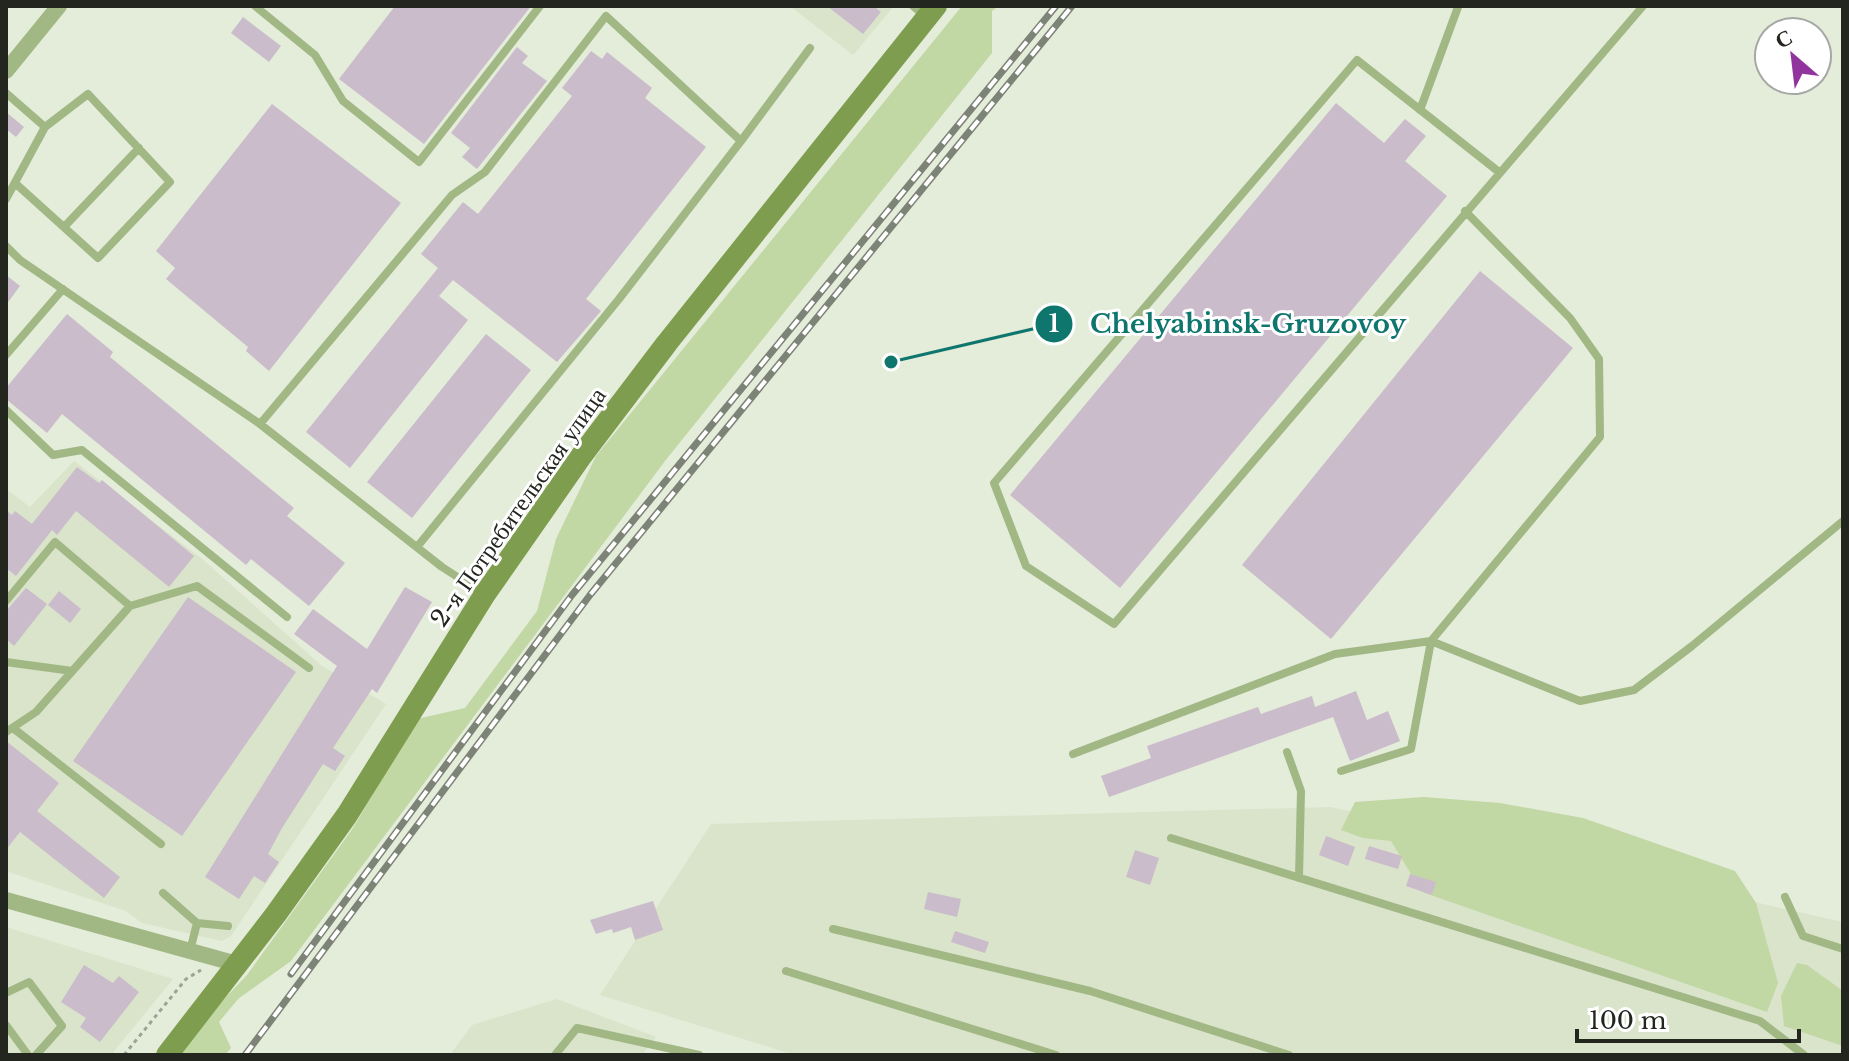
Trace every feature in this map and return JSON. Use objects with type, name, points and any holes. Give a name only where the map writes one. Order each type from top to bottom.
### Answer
[{"type":"street","points":[[6,71],[59,6]]},
{"type":"street","name":"2-я Потребительская улица","points":[[167,1055],[347,815],[485,594],[582,455],[925,10]]},
{"type":"street","points":[[6,900],[237,964]]},
{"type":"lane","points":[[255,6],[315,55],[343,101],[419,162],[540,6]]},
{"type":"lane","points":[[1499,172],[1357,60],[994,483],[1026,566],[1114,624],[1643,6]]},
{"type":"lane","points":[[1420,110],[1458,7]]},
{"type":"lane","points":[[260,424],[452,195],[485,172],[606,16],[741,141]]},
{"type":"lane","points":[[417,547],[619,299],[810,48]]},
{"type":"lane","points":[[6,93],[45,127]]},
{"type":"lane","points":[[6,199],[45,127],[88,94],[170,182],[98,258],[15,183]]},
{"type":"lane","points":[[64,227],[139,148]]},
{"type":"lane","points":[[1341,771],[1411,749],[1431,641],[1600,437],[1599,359],[1570,318],[1465,211]]},
{"type":"lane","points":[[6,246],[20,260],[260,424],[442,567],[485,594]]},
{"type":"lane","points":[[6,355],[63,289]]},
{"type":"lane","points":[[6,410],[53,455],[82,450],[287,617]]},
{"type":"lane","points":[[1073,754],[1335,654],[1431,641],[1580,701],[1634,690],[1843,521]]},
{"type":"lane","points":[[6,601],[55,542],[130,606]]},
{"type":"lane","points":[[161,844],[10,730],[36,712],[130,606],[197,586],[309,668]]},
{"type":"lane","points":[[6,662],[72,671]]},
{"type":"lane","points":[[1287,752],[1301,791],[1299,878]]},
{"type":"lane","points":[[1171,838],[1760,1021],[1804,1055]]},
{"type":"lane","points":[[163,893],[197,923],[228,926]]},
{"type":"lane","points":[[1785,897],[1803,936],[1843,949]]},
{"type":"lane","points":[[190,951],[197,923]]},
{"type":"lane","points":[[833,929],[1090,991],[1289,1055]]},
{"type":"lane","points":[[786,971],[1056,1055]]},
{"type":"lane","points":[[6,993],[29,982],[62,1026],[36,1055]]},
{"type":"lane","points":[[6,1025],[28,1055]]},
{"type":"lane","points":[[555,1055],[577,1028],[672,1052],[699,1055]]},
{"type":"shaded area","points":[[790,6],[894,6],[853,55]]},
{"type":"shaded area","points":[[74,461],[201,558],[322,666],[386,704],[231,936],[222,941],[142,923],[126,911],[6,871],[6,489],[30,507]]},
{"type":"shaded area","points":[[1331,807],[1843,922],[1843,1055],[795,1055],[600,995],[711,824]]},
{"type":"shaded area","points":[[6,927],[173,979],[111,1055],[6,1055]]},
{"type":"shaded area","points":[[557,999],[656,1037],[642,1055],[450,1055],[472,1025]]},
{"type":"green space","points":[[962,6],[999,6],[992,11],[992,53],[665,461],[291,961],[238,999],[219,1022],[231,1048],[225,1055],[179,1055],[209,1015],[247,975],[353,828],[417,719],[465,708],[537,611],[556,539],[596,456]]},
{"type":"green space","points":[[1424,797],[1500,803],[1583,818],[1735,871],[1756,903],[1778,983],[1767,1012],[1422,892],[1391,841],[1363,838],[1341,830],[1355,802]]},
{"type":"green space","points":[[1797,963],[1807,965],[1843,991],[1843,1046],[1784,1026],[1781,996]]},
{"type":"building","points":[[395,6],[531,6],[424,144],[339,79]]},
{"type":"building","points":[[827,6],[874,6],[881,12],[863,34]]},
{"type":"building","points":[[243,17],[281,46],[269,62],[231,33]]},
{"type":"building","points":[[517,47],[528,56],[522,63],[547,81],[477,169],[462,157],[470,148],[451,133]]},
{"type":"building","points":[[591,51],[602,59],[607,52],[652,88],[645,98],[706,147],[586,299],[601,311],[557,362],[453,280],[439,296],[468,320],[350,468],[306,432],[438,268],[421,254],[463,202],[478,214],[572,96],[562,88]]},
{"type":"building","points":[[1336,103],[1384,143],[1405,119],[1426,136],[1405,161],[1447,196],[1120,588],[1010,495]]},
{"type":"building","points":[[272,104],[401,203],[269,371],[246,351],[248,347],[166,279],[175,268],[156,251]]},
{"type":"building","points":[[6,112],[24,127],[16,137],[6,129]]},
{"type":"building","points":[[1480,271],[1573,348],[1331,639],[1242,565]]},
{"type":"building","points":[[6,275],[20,286],[6,305]]},
{"type":"building","points":[[67,314],[113,352],[110,357],[294,508],[287,516],[345,563],[309,606],[251,559],[246,565],[62,414],[47,433],[6,399],[6,388]]},
{"type":"building","points":[[486,334],[531,370],[412,518],[367,482]]},
{"type":"building","points":[[77,467],[99,483],[102,480],[194,556],[169,587],[76,511],[57,535],[52,530],[16,576],[6,568],[6,510],[12,515],[15,511],[32,524]]},
{"type":"building","points":[[405,587],[432,602],[377,693],[372,689],[333,748],[345,756],[335,771],[323,764],[282,828],[268,854],[279,862],[265,883],[254,876],[239,899],[205,877],[337,666],[294,634],[313,609],[367,649]]},
{"type":"building","points":[[26,588],[47,604],[14,646],[6,639],[6,611]]},
{"type":"building","points":[[59,591],[81,609],[70,623],[48,605]]},
{"type":"building","points":[[188,597],[296,672],[182,836],[73,761]]},
{"type":"building","points":[[1356,691],[1367,720],[1388,711],[1400,741],[1350,761],[1333,717],[1109,797],[1101,776],[1151,758],[1147,746],[1258,707],[1261,714],[1312,696],[1315,707]]},
{"type":"building","points":[[6,741],[59,783],[37,811],[120,877],[104,898],[20,832],[6,850]]},
{"type":"building","points":[[1326,836],[1355,847],[1348,866],[1319,855]]},
{"type":"building","points":[[1369,846],[1402,856],[1398,869],[1365,859]]},
{"type":"building","points":[[1135,850],[1159,858],[1150,885],[1126,877]]},
{"type":"building","points":[[1410,874],[1436,882],[1432,895],[1406,886]]},
{"type":"building","points":[[928,892],[961,899],[957,917],[924,909]]},
{"type":"building","points":[[653,901],[663,930],[635,940],[631,927],[596,934],[590,920]]},
{"type":"building","points":[[955,931],[989,942],[985,953],[951,942]]},
{"type":"building","points":[[84,965],[113,983],[119,976],[139,992],[100,1042],[80,1027],[86,1018],[61,1002]]},
{"type":"railway","points":[[291,974],[572,595],[1056,6]]},
{"type":"railway","points":[[245,1055],[590,595],[1072,6]]},
{"type":"place","name":"Chelyabinsk-Gruzovoy","points":[[891,362]]}]
